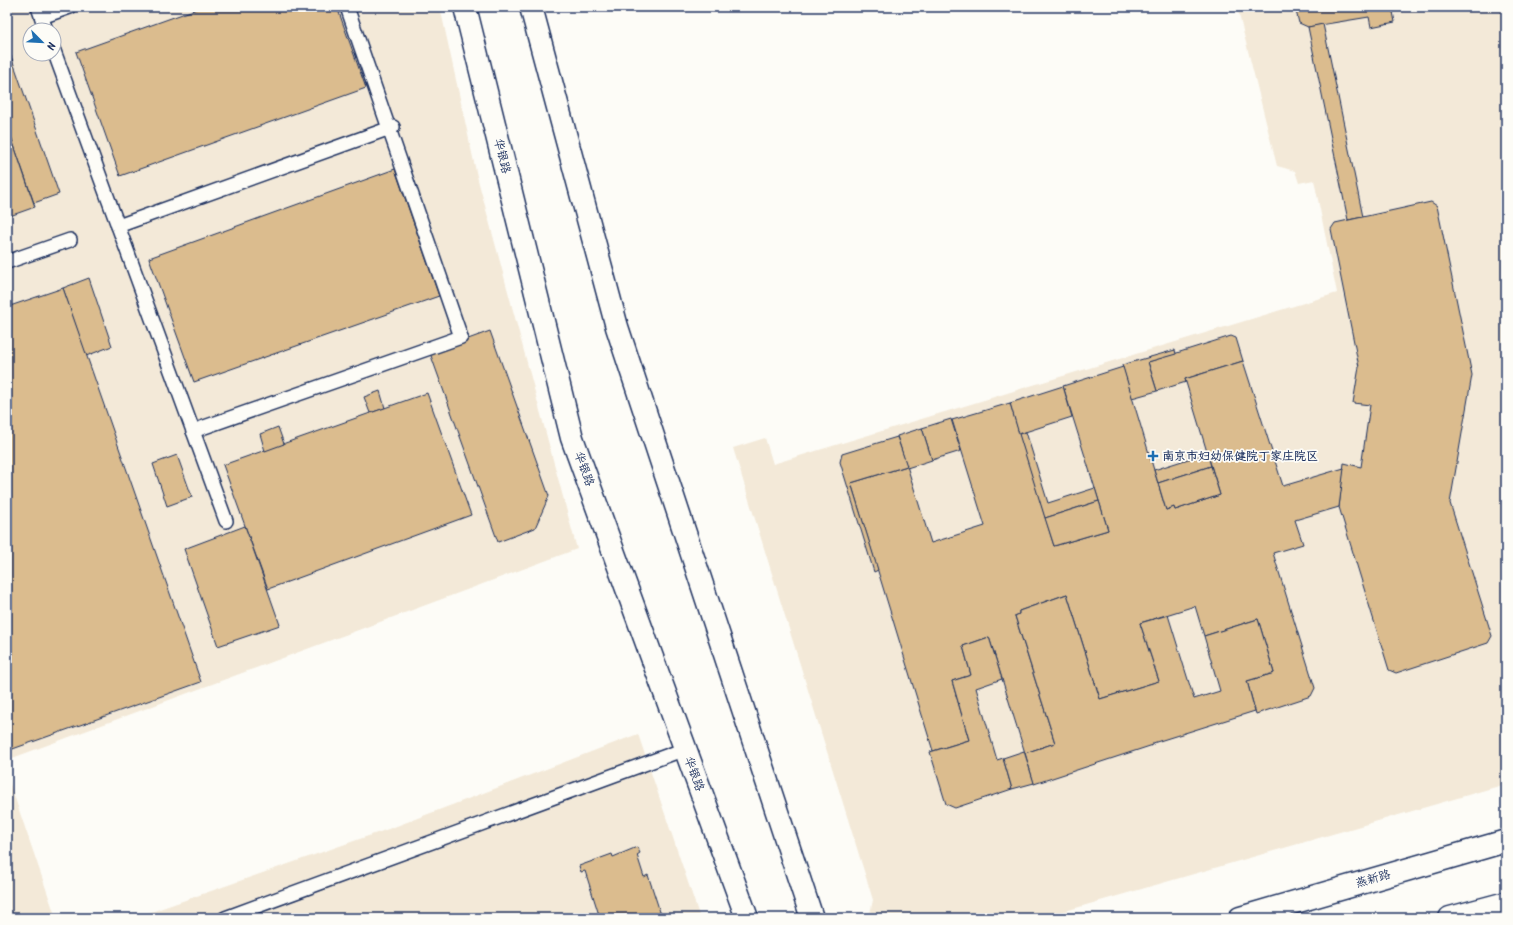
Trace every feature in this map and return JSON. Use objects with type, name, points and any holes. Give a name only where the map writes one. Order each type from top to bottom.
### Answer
[{"type":"main road","name":"华银路","points":[[465,7],[572,438],[747,918]]},
{"type":"main road","points":[[531,7],[617,327],[812,918]]},
{"type":"main road","name":"燕新路","points":[[1240,918],[1506,841]]},
{"type":"main road","points":[[1450,918],[1506,903]]},
{"type":"lane","points":[[43,22],[40,12],[70,7]]},
{"type":"lane","points":[[193,431],[461,337],[347,7]]},
{"type":"lane","points":[[58,62],[226,521]]},
{"type":"lane","points":[[118,226],[393,127]]},
{"type":"lane","points":[[7,262],[70,240]]},
{"type":"lane","points":[[225,918],[685,749]]},
{"type":"shaded area","points":[[7,7],[440,7],[477,176],[577,549],[7,760]]},
{"type":"shaded area","name":"南京市妇幼保健院丁家庄院区","points":[[1237,7],[1506,7],[1506,784],[1041,918],[869,918],[873,900],[733,448],[765,438],[773,464],[1337,293],[1314,180],[1299,183],[1295,171],[1277,166]]},
{"type":"shaded area","points":[[638,734],[700,918],[134,918],[394,827]]},
{"type":"shaded area","points":[[7,775],[56,918],[7,918]]},
{"type":"building","points":[[202,7],[337,7],[366,88],[120,176],[76,52]]},
{"type":"building","points":[[1295,7],[1400,7],[1398,11],[1393,12],[1395,22],[1371,27],[1369,17],[1308,27],[1299,23]]},
{"type":"building","points":[[1323,24],[1363,217],[1348,220],[1308,27]]},
{"type":"building","points":[[11,56],[59,194],[34,203],[7,125],[7,57]]},
{"type":"building","points":[[7,125],[35,207],[7,217]]},
{"type":"building","points":[[395,169],[439,296],[194,382],[149,258]]},
{"type":"building","points":[[1431,202],[1437,206],[1472,375],[1450,503],[1492,636],[1488,643],[1396,673],[1389,670],[1339,507],[1344,463],[1361,467],[1370,405],[1353,403],[1359,367],[1331,229],[1335,223]]},
{"type":"building","points":[[89,278],[112,346],[86,356],[63,288]]},
{"type":"building","points":[[63,288],[201,682],[7,751],[7,307]]},
{"type":"building","points":[[490,331],[549,496],[535,528],[498,542],[430,353]]},
{"type":"building","points":[[1231,336],[1236,338],[1243,361],[1185,379],[1186,382],[1157,391],[1148,362]]},
{"type":"building","points":[[1175,350],[1176,354],[1148,362],[1157,391],[1132,398],[1122,365]]},
{"type":"building","points":[[1243,361],[1283,486],[1344,468],[1339,507],[1295,520],[1303,544],[1273,553],[1315,688],[1311,696],[1256,714],[1247,681],[1274,673],[1258,619],[1204,636],[1195,606],[1140,623],[1159,681],[1100,699],[1067,594],[1019,611],[1019,614],[1015,616],[1055,743],[1025,753],[989,637],[963,646],[971,675],[952,681],[969,740],[933,751],[851,483],[907,466],[931,543],[985,526],[952,420],[1010,403],[1054,546],[1108,530],[1063,386],[1123,367],[1166,510],[1174,507],[1175,510],[1220,495],[1185,379]]},
{"type":"building","points":[[1063,386],[1072,417],[1019,434],[1010,403]]},
{"type":"building","points":[[380,391],[385,408],[370,413],[364,397]]},
{"type":"building","points":[[427,393],[471,515],[268,589],[223,465]]},
{"type":"building","points":[[951,419],[961,451],[932,460],[922,428]]},
{"type":"building","points":[[278,427],[284,444],[265,451],[260,434]]},
{"type":"building","points":[[922,428],[932,460],[907,468],[897,436]]},
{"type":"building","points":[[1026,432],[1048,503],[1095,488],[1099,501],[1045,518],[1019,434]]},
{"type":"building","points":[[897,437],[907,466],[851,483],[878,570],[874,572],[840,462],[842,454]]},
{"type":"building","points":[[1207,453],[1211,466],[1158,483],[1154,470]]},
{"type":"building","points":[[177,455],[192,497],[167,506],[153,464]]},
{"type":"building","points":[[1211,466],[1220,495],[1175,510],[1174,507],[1166,510],[1158,483]]},
{"type":"building","points":[[1099,501],[1108,530],[1054,546],[1045,518]]},
{"type":"building","points":[[245,526],[280,625],[218,646],[184,549]]},
{"type":"building","points":[[1067,594],[1100,699],[1159,681],[1140,623],[1168,615],[1194,699],[1220,691],[1204,636],[1258,619],[1274,673],[1247,681],[1255,711],[1153,743],[1153,745],[1034,784],[1025,753],[1055,743],[1015,616],[1019,614],[1019,611]]},
{"type":"building","points":[[989,637],[1002,679],[976,688],[997,760],[1003,758],[1012,789],[955,808],[946,804],[930,752],[969,740],[952,681],[971,675],[963,646]]},
{"type":"building","points":[[1024,751],[1034,783],[1012,789],[1003,758]]},
{"type":"building","points":[[7,842],[11,853],[7,855]]},
{"type":"building","points":[[637,847],[640,853],[637,855],[644,877],[648,875],[662,918],[600,918],[585,871],[581,872],[579,866],[612,854],[613,857]]},
{"type":"place","name":"南京市妇幼保健院丁家庄院区","points":[[1153,456]]}]
